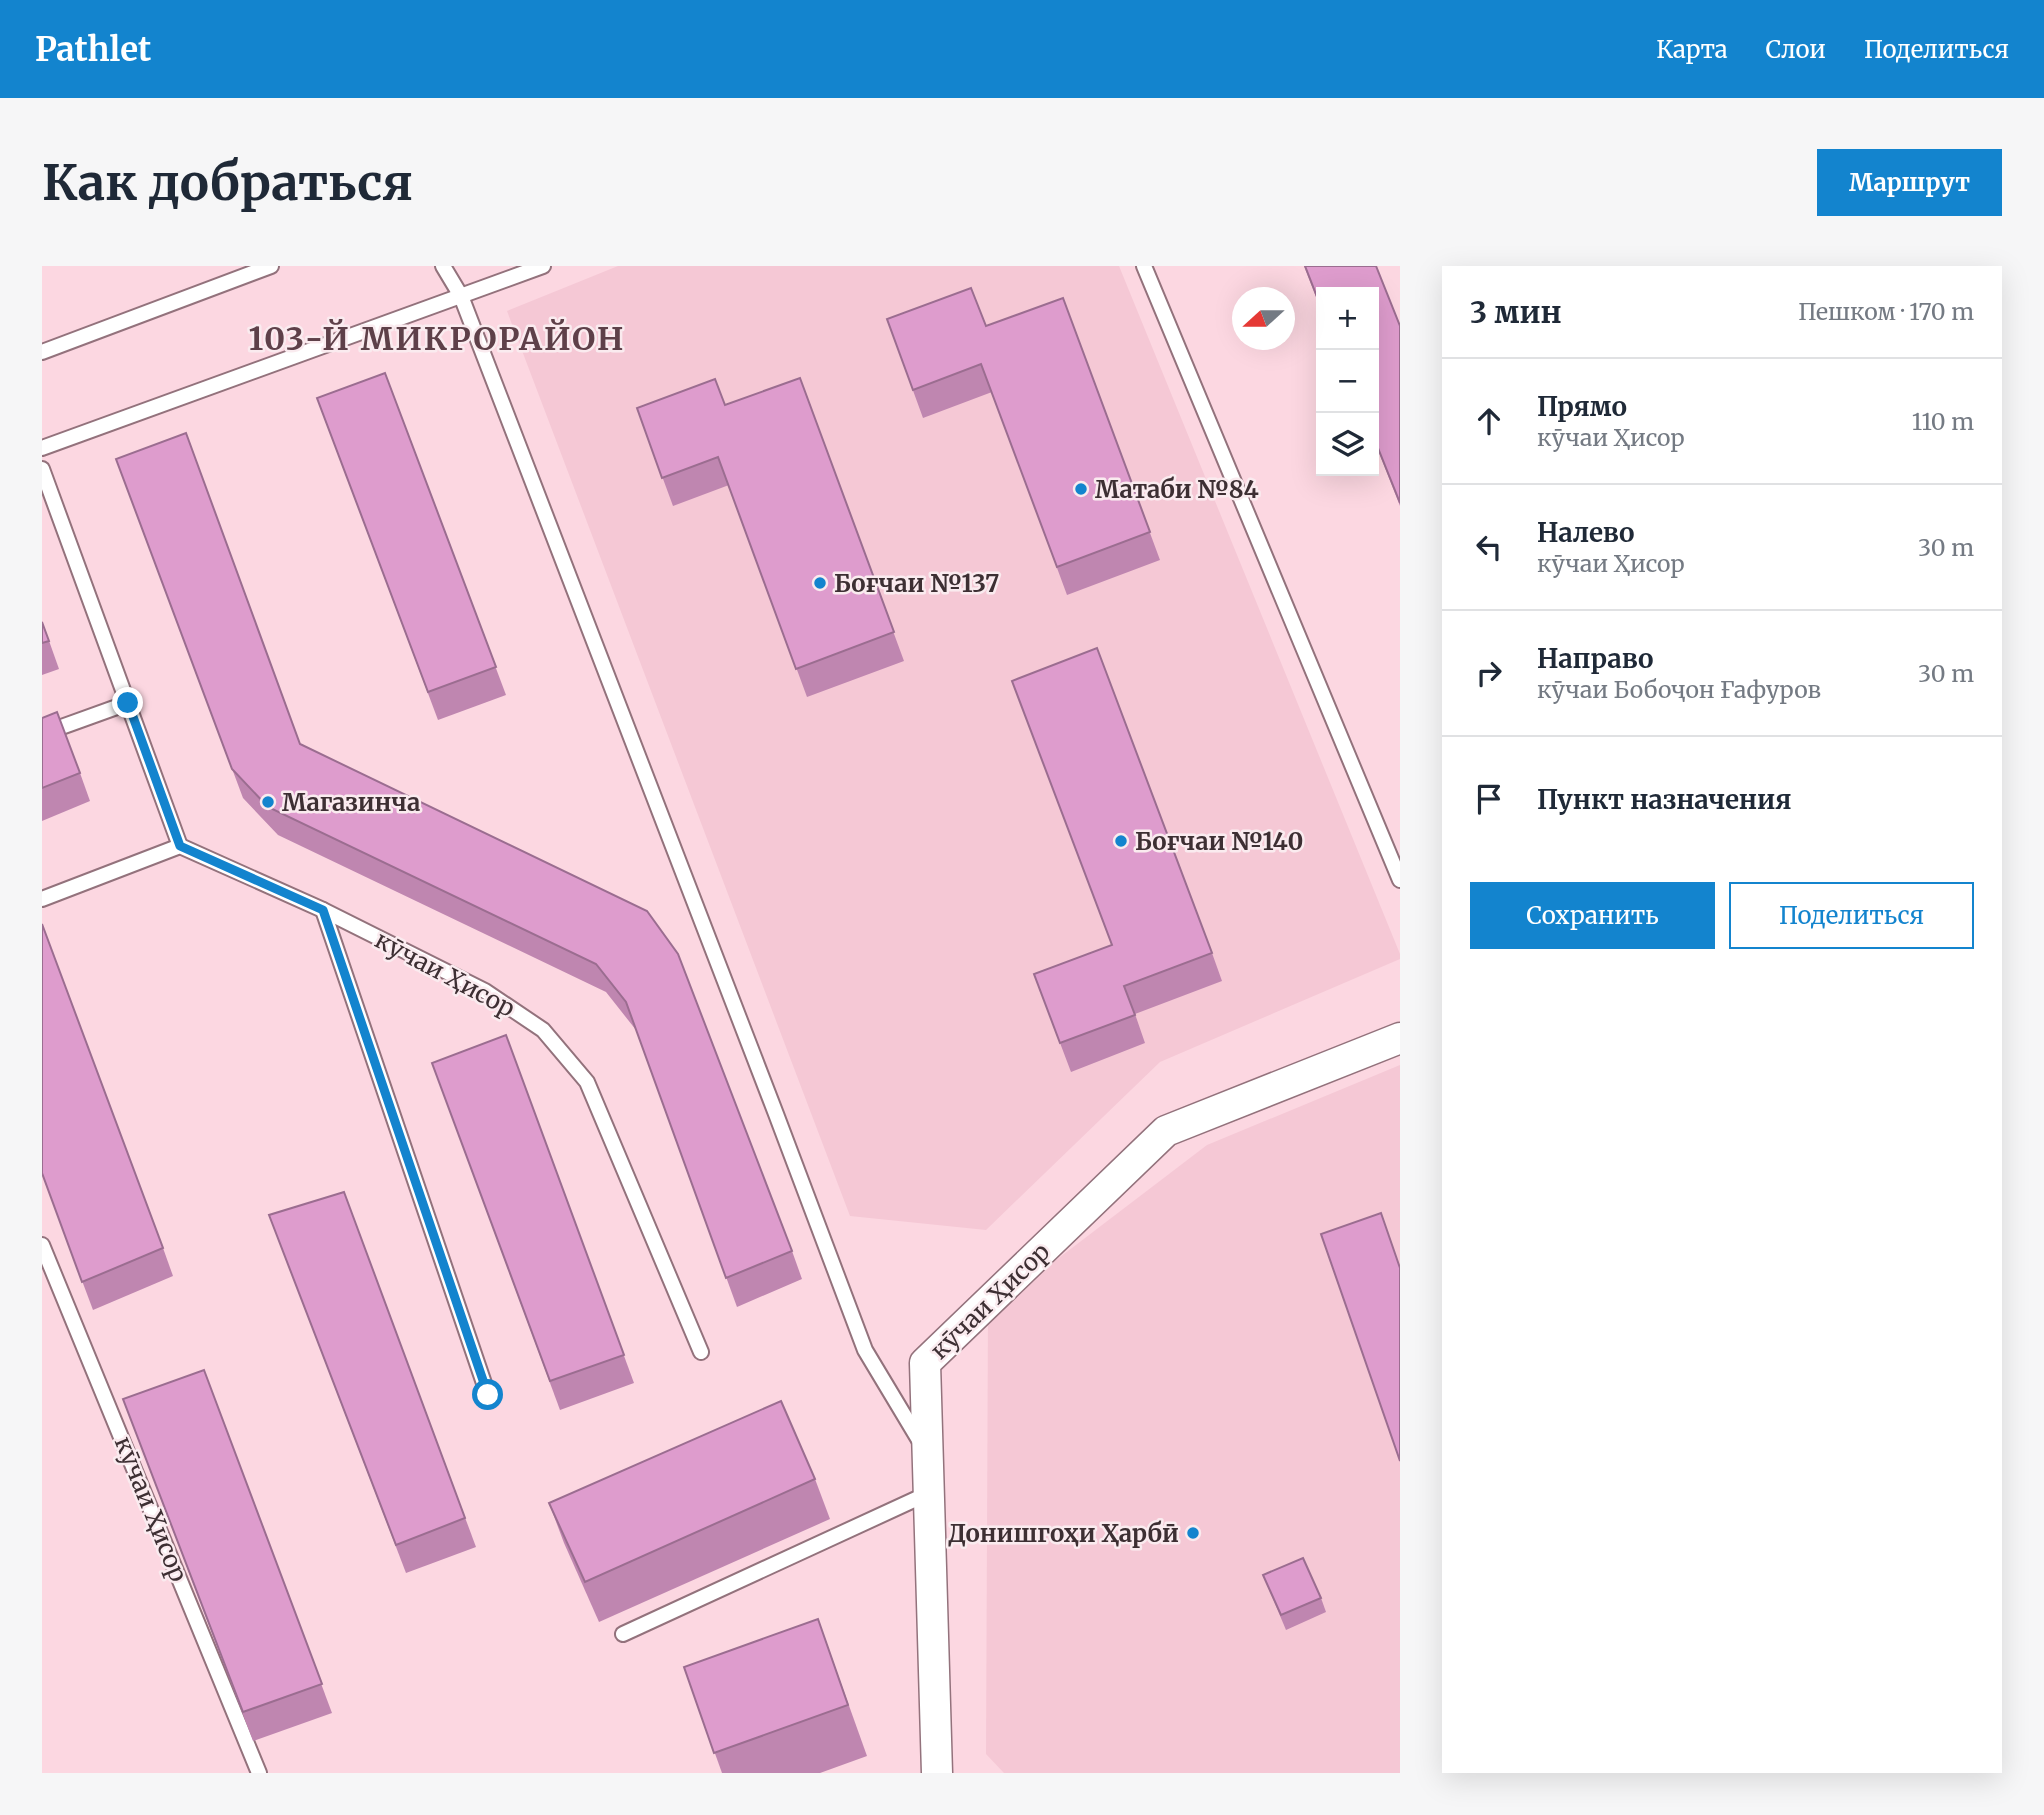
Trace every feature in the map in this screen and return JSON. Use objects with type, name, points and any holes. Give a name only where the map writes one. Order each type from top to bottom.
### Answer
[{"type":"street","name":"кӯчаи Ҳисор","points":[[934,1772],[925,1363],[1166,1131],[1400,1038]]},
{"type":"lane","points":[[42,352],[271,266]]},
{"type":"lane","points":[[443,266],[460,296],[766,1088],[864,1350],[928,1455]]},
{"type":"lane","points":[[42,448],[544,266]]},
{"type":"lane","points":[[1144,266],[1400,880]]},
{"type":"lane","points":[[42,469],[180,846],[42,899]]},
{"type":"lane","points":[[42,734],[128,703]]},
{"type":"lane","name":"кӯчаи Ҳисор","points":[[180,846],[323,910],[485,991],[543,1030],[587,1082],[701,1352]]},
{"type":"lane","name":"кӯчаи Ҳисор","points":[[323,910],[488,1395]]},
{"type":"lane","name":"кӯчаи Ҳисор","points":[[42,1245],[259,1773]]},
{"type":"lane","points":[[623,1634],[929,1493]]},
{"type":"shaded area","points":[[618,266],[1119,266],[1400,959],[1160,1062],[986,1230],[850,1216],[507,311]]},
{"type":"shaded area","name":"Донишгоҳи Ҳарбӣ","points":[[1400,1065],[1400,1773],[1004,1773],[986,1754],[988,1312],[1207,1145]]},
{"type":"building","points":[[1305,266],[1376,266],[1400,326],[1400,503],[1379,450],[1379,287],[1316,287],[1316,294]]},
{"type":"building","name":"Матаби №84","points":[[971,288],[986,326],[1063,298],[1150,532],[1057,567],[981,364],[913,390],[887,319]]},
{"type":"building","points":[[385,373],[496,667],[428,692],[317,398]]},
{"type":"building","name":"Боғчаи №137","points":[[800,378],[894,632],[796,669],[718,457],[662,478],[637,408],[715,379],[725,405]]},
{"type":"building","points":[[186,433],[300,744],[647,911],[678,954],[792,1251],[726,1278],[626,1002],[596,964],[268,807],[232,769],[116,459]]},
{"type":"building","points":[[42,622],[49,641],[42,643]]},
{"type":"building","name":"Боғчаи №140","points":[[1097,648],[1212,953],[1124,986],[1135,1015],[1060,1043],[1034,974],[1112,945],[1012,681]]},
{"type":"building","points":[[57,712],[80,773],[42,788],[42,718]]},
{"type":"building","points":[[42,924],[163,1248],[82,1282],[42,1173]]},
{"type":"building","points":[[506,1035],[624,1355],[550,1381],[432,1063]]},
{"type":"building","points":[[344,1192],[465,1518],[396,1545],[269,1215]]},
{"type":"building","points":[[1381,1213],[1400,1268],[1400,1461],[1321,1234]]},
{"type":"building","points":[[204,1370],[322,1684],[243,1712],[123,1399]]},
{"type":"building","points":[[781,1401],[815,1479],[585,1582],[549,1503]]},
{"type":"building","points":[[1303,1558],[1321,1598],[1281,1615],[1263,1575]]},
{"type":"building","points":[[818,1619],[848,1705],[714,1753],[684,1667]]},
{"type":"place","name":"Матаби №84","points":[[1081,489]]},
{"type":"place","name":"Боғчаи №137","points":[[820,583]]},
{"type":"place","name":"Магазинча","points":[[268,802]]},
{"type":"place","name":"Боғчаи №140","points":[[1121,841]]},
{"type":"place","name":"Донишгоҳи Ҳарбӣ","points":[[1193,1533]]},
{"type":"district","name":"103-Й МИКРОРАЙОН","points":[[437,339]]},
{"type":"route","points":[[128,703],[180,846],[323,910],[488,1395]]}]
